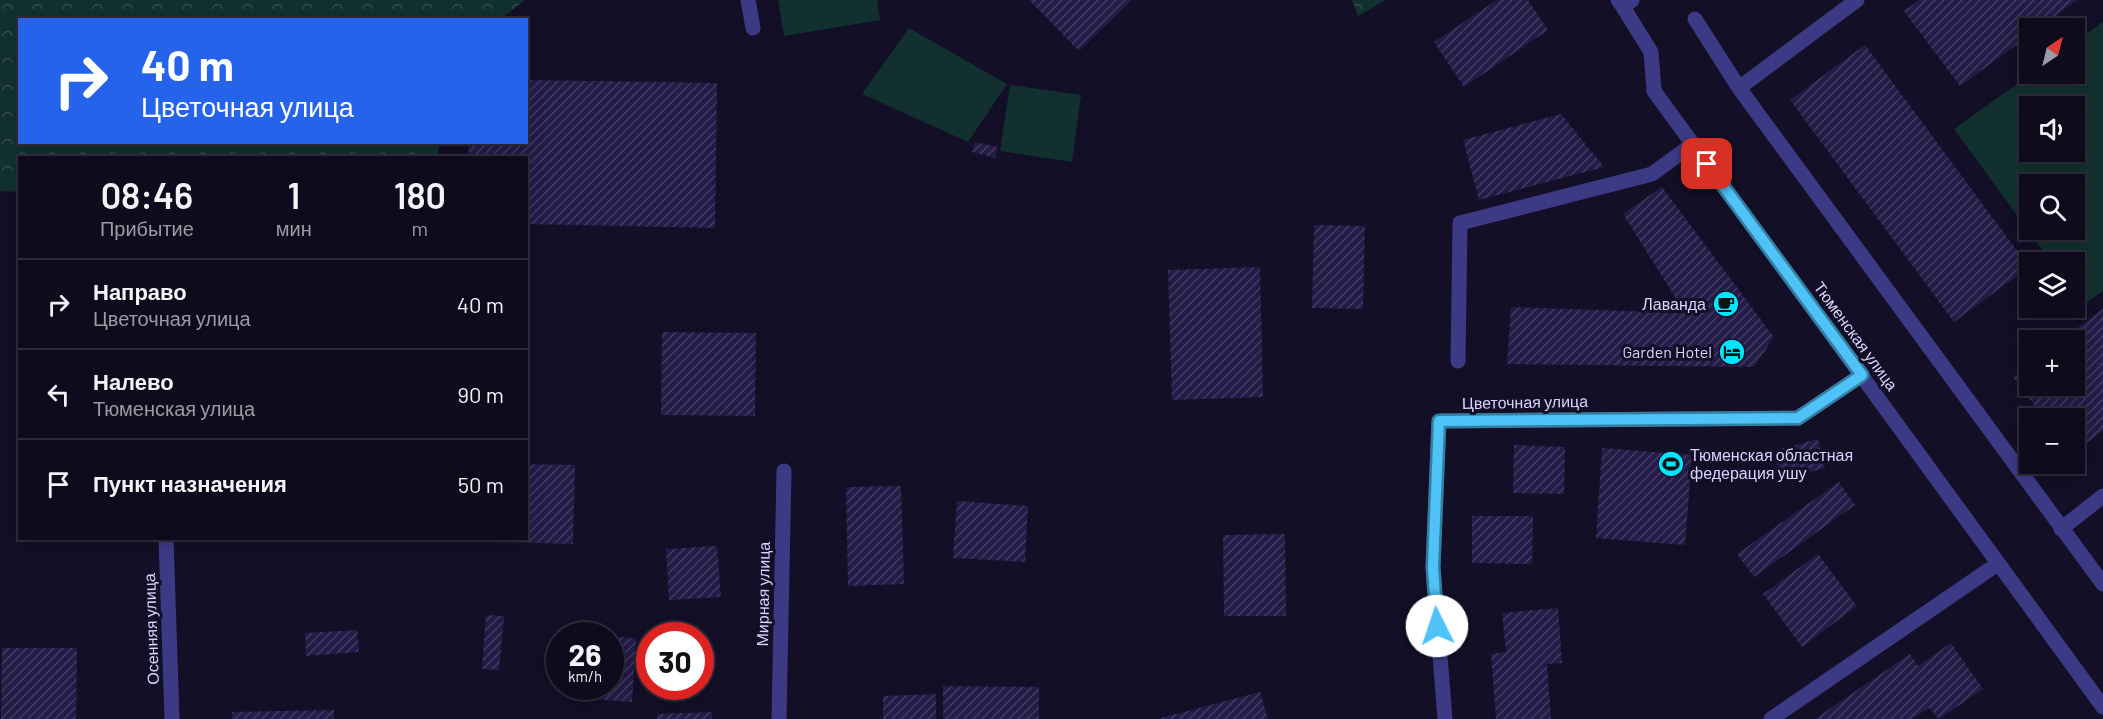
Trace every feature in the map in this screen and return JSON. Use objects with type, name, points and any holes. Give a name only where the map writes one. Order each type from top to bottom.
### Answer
[{"type":"street","points":[[748,0],[753,28]]},
{"type":"street","points":[[1738,88],[1857,0]]},
{"type":"street","name":"Тюменская улица","points":[[1624,2],[1651,52],[1654,91],[1862,375],[1996,564],[2103,707]]},
{"type":"street","points":[[1695,19],[1738,88],[2103,584]]},
{"type":"street","points":[[1458,361],[1460,224],[1652,174],[1693,144]]},
{"type":"street","name":"Цветочная улица","points":[[1445,719],[1433,567],[1439,421],[1798,418],[1862,375]]},
{"type":"street","name":"Мирная улица","points":[[779,719],[784,471]]},
{"type":"street","points":[[2061,529],[2103,496]]},
{"type":"street","name":"Осенняя улица","points":[[166,540],[172,719]]},
{"type":"street","points":[[1771,719],[1996,564]]},
{"type":"green space","points":[[0,0],[525,0],[502,18],[18,18],[18,144],[440,144],[437,156],[18,156],[18,192],[0,191]]},
{"type":"green space","points":[[778,0],[877,0],[880,20],[784,36]]},
{"type":"green space","points":[[1352,0],[1386,0],[1358,16]]},
{"type":"green space","points":[[2103,22],[2103,291],[2085,304],[2085,252],[2044,252],[2035,240],[2085,240],[2085,174],[2019,174],[2019,218],[1954,129],[2019,83],[2085,84],[2085,35]]},
{"type":"green space","points":[[909,28],[1007,84],[968,142],[862,94]]},
{"type":"green space","points":[[1010,85],[1081,95],[1072,162],[1000,151]]},
{"type":"building","points":[[1029,0],[1132,0],[1079,51]]},
{"type":"building","points":[[1497,0],[1528,0],[1548,30],[1464,87],[1434,42]]},
{"type":"building","points":[[1919,0],[2077,0],[2053,18],[2019,18],[2019,43],[1960,86],[1904,11]]},
{"type":"building","points":[[1865,45],[2019,253],[2019,274],[1954,322],[1790,100]]},
{"type":"building","points":[[528,80],[717,83],[715,228],[528,224],[528,156],[468,156],[469,144],[528,144]]},
{"type":"building","points":[[1561,114],[1604,167],[1479,200],[1463,140]]},
{"type":"building","points":[[975,142],[998,147],[995,158],[972,152]]},
{"type":"building","points":[[1662,187],[1774,337],[1754,367],[1507,364],[1511,307],[1685,313],[1623,214]]},
{"type":"building","points":[[1314,225],[1365,226],[1363,309],[1312,308]]},
{"type":"building","points":[[1260,267],[1263,397],[1172,400],[1168,270]]},
{"type":"building","points":[[2103,309],[2103,431],[2085,444],[2085,408],[2036,408],[2027,396],[2085,396],[2085,330],[2075,330]]},
{"type":"building","points":[[662,332],[756,333],[755,416],[661,415]]},
{"type":"building","points":[[2019,372],[2019,385],[2013,377]]},
{"type":"building","points":[[1818,439],[1825,468],[1781,479],[1773,451]]},
{"type":"building","points":[[1514,445],[1565,447],[1564,494],[1513,493]]},
{"type":"building","points":[[1602,448],[1692,455],[1685,545],[1596,538]]},
{"type":"building","points":[[528,464],[575,465],[573,544],[495,542],[496,540],[528,540]]},
{"type":"building","points":[[1839,482],[1855,505],[1754,577],[1737,554]]},
{"type":"building","points":[[901,486],[904,584],[848,586],[846,487]]},
{"type":"building","points":[[957,501],[1028,506],[1025,562],[953,558]]},
{"type":"building","points":[[1472,516],[1533,516],[1532,564],[1472,563]]},
{"type":"building","points":[[1285,534],[1286,616],[1224,616],[1223,535]]},
{"type":"building","points":[[717,546],[721,597],[669,600],[666,549]]},
{"type":"building","points":[[1818,554],[1857,606],[1802,647],[1763,594]]},
{"type":"building","points":[[1558,608],[1562,663],[1547,664],[1551,719],[1496,719],[1491,654],[1506,652],[1502,613]]},
{"type":"building","points":[[486,615],[504,616],[499,670],[482,669]]},
{"type":"building","points":[[357,630],[359,652],[306,656],[305,633]]},
{"type":"building","points":[[624,638],[636,638],[632,702],[604,700],[624,700]]},
{"type":"building","points":[[1951,643],[1983,689],[1939,719],[1929,708],[1912,719],[1815,719],[1910,654],[1918,666]]},
{"type":"building","points":[[2,648],[77,648],[76,719],[1,719]]},
{"type":"building","points":[[943,686],[1039,687],[1039,719],[943,719]]},
{"type":"building","points":[[1260,692],[1268,719],[1161,719],[1161,718]]},
{"type":"building","points":[[936,694],[936,719],[883,719],[883,696]]},
{"type":"building","points":[[334,710],[334,719],[232,719],[232,712]]},
{"type":"building","points":[[712,712],[712,719],[657,719],[657,714]]},
{"type":"place","name":"Лаванда","points":[[1726,304]]},
{"type":"place","name":"Garden Hotel","points":[[1732,352]]},
{"type":"place","name":"Тюменская областная федерация ушу","points":[[1671,464]]},
{"type":"route","points":[[1437,626],[1433,567],[1439,421],[1798,418],[1862,375],[1707,164]]}]
